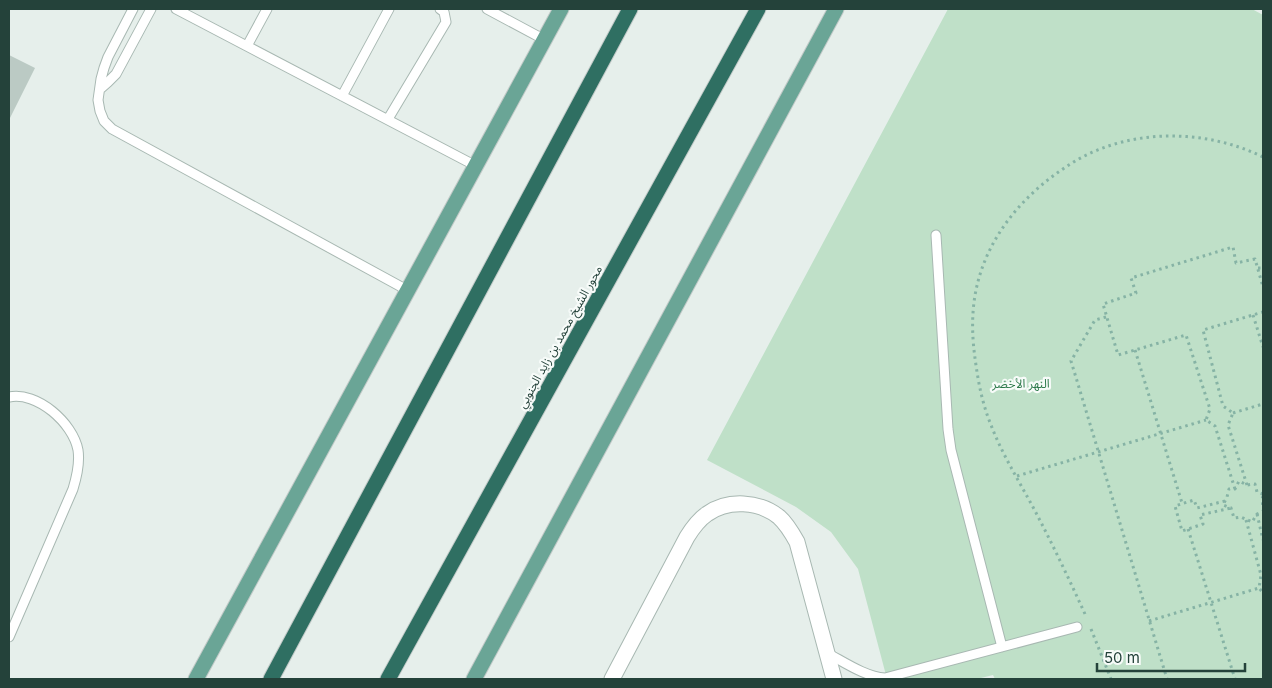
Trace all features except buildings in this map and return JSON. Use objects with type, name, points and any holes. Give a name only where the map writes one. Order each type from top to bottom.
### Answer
[{"type":"highway","points":[[270,679],[630,9]]},
{"type":"highway","name":"محور الشيخ محمد بن زايد الجنوبي","points":[[388,679],[758,9]]},
{"type":"main road","points":[[196,679],[545,40],[560,9]]},
{"type":"main road","points":[[474,679],[836,9]]},
{"type":"street","points":[[612,679],[695,524],[707,514],[720,507],[736,504],[751,504],[766,509],[779,517],[790,528],[797,542],[834,679]]},
{"type":"lane","points":[[133,9],[104,68],[98,100],[104,121],[112,129],[408,290]]},
{"type":"lane","points":[[100,89],[116,74],[150,9]]},
{"type":"lane","points":[[176,9],[476,166]]},
{"type":"lane","points":[[247,46],[267,9]]},
{"type":"lane","points":[[342,96],[389,9]]},
{"type":"lane","points":[[388,120],[446,22],[444,12],[440,9]]},
{"type":"lane","points":[[487,9],[545,40]]},
{"type":"lane","points":[[936,235],[948,429],[951,450],[1002,647]]},
{"type":"lane","points":[[9,398],[22,397],[38,401],[59,417],[74,438],[78,449],[78,463],[73,489],[9,637]]},
{"type":"lane","points":[[826,653],[866,673],[884,679],[1077,628]]},
{"type":"path","points":[[1086,616],[1055,548],[1001,449],[990,424],[982,398],[976,372],[972,314],[981,273],[988,254],[997,236],[1024,201],[1059,171],[1095,152],[1150,137],[1175,136],[1214,140],[1234,145],[1263,157]]},
{"type":"path","points":[[1206,420],[1210,409],[1186,335],[1118,355],[1103,304],[1136,293],[1131,278],[1233,247],[1236,263],[1255,259],[1263,288]]},
{"type":"path","points":[[1258,268],[1263,268]]},
{"type":"path","points":[[1233,413],[1223,406],[1203,330],[1263,312]]},
{"type":"path","points":[[1253,315],[1263,347]]},
{"type":"path","points":[[1106,316],[1095,320],[1071,361],[1167,679]]},
{"type":"path","points":[[1135,350],[1182,503]]},
{"type":"path","points":[[1233,413],[1263,404]]},
{"type":"path","points":[[1233,413],[1228,425],[1247,485]]},
{"type":"path","points":[[1017,476],[1206,420],[1215,426],[1236,489]]},
{"type":"path","points":[[1232,508],[1234,518],[1241,517],[1252,522],[1257,514],[1263,510],[1263,497],[1257,492],[1255,484],[1247,485],[1239,481],[1236,489]]},
{"type":"path","points":[[1232,508],[1223,505],[1229,489],[1236,489]]},
{"type":"path","points":[[1257,492],[1263,490]]},
{"type":"path","points":[[1225,501],[1197,508],[1194,500],[1175,506],[1182,530],[1202,524],[1200,515],[1232,508]]},
{"type":"path","points":[[1257,514],[1263,540]]},
{"type":"path","points":[[1246,520],[1260,574],[1258,588]]},
{"type":"path","points":[[1188,529],[1235,679]]},
{"type":"path","points":[[1150,621],[1258,588]]},
{"type":"path","points":[[1258,588],[1263,593]]},
{"type":"path","points":[[1089,624],[1111,679]]},
{"type":"green space","name":"النهر الأخضر","points":[[948,9],[1252,9],[1263,15],[1263,679],[995,679],[993,675],[977,679],[887,679],[858,569],[831,532],[796,507],[707,460]]}]
